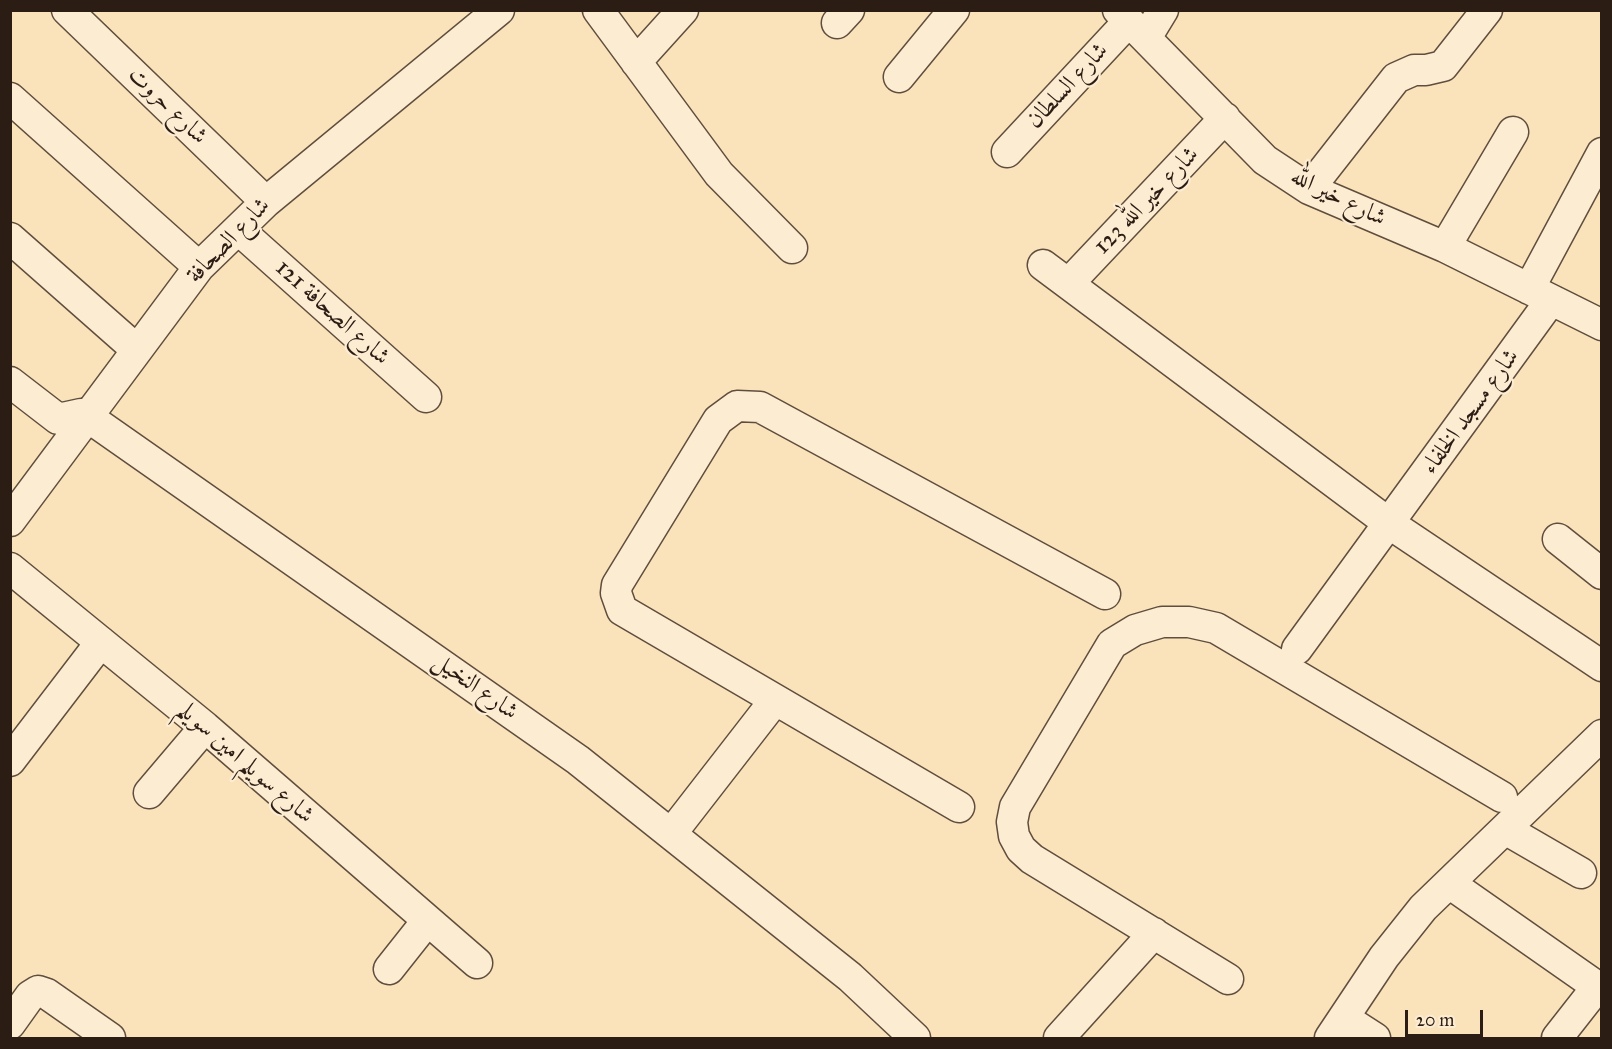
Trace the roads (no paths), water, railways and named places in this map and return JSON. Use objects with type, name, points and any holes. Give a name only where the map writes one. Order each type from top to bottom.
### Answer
[{"type":"street","name":"شارع حروت","points":[[67,10],[266,202]]},
{"type":"street","points":[[598,10],[718,174],[792,248]]},
{"type":"street","points":[[636,62],[683,10]]},
{"type":"street","points":[[900,77],[954,10]]},
{"type":"street","name":"شارع السلطان","points":[[1007,152],[1131,23],[1163,10]]},
{"type":"street","points":[[1309,189],[1396,78],[1414,70],[1443,66],[1487,10]]},
{"type":"street","name":"شارع الصحافة","points":[[10,521],[199,267],[266,202],[495,12]]},
{"type":"street","name":"شارع خير الله","points":[[1131,23],[1265,160],[1309,189],[1445,247],[1602,325]]},
{"type":"street","points":[[10,98],[199,267]]},
{"type":"street","name":"شارع خير الله 123","points":[[1069,283],[1225,118]]},
{"type":"street","points":[[1445,247],[1513,132]]},
{"type":"street","name":"شارع مسجد الخلفاء","points":[[1297,649],[1390,524],[1540,294],[1602,153]]},
{"type":"street","name":"شارع الصحافة 121","points":[[239,230],[426,397]]},
{"type":"street","points":[[10,238],[136,350]]},
{"type":"street","points":[[1043,264],[1390,524],[1602,666]]},
{"type":"street","points":[[10,382],[58,419],[81,414],[88,417]]},
{"type":"street","points":[[959,807],[628,616],[622,610],[616,594],[617,585],[718,420],[737,406],[760,407],[1105,594]]},
{"type":"street","name":"شارع النخيل","points":[[88,417],[569,753],[850,977],[915,1038]]},
{"type":"street","points":[[1558,538],[1602,574]]},
{"type":"street","name":"شارع سويلم امين سويلم","points":[[10,568],[205,727],[477,963]]},
{"type":"street","points":[[1228,979],[1032,859],[1021,849],[1014,836],[1012,822],[1015,807],[1112,644],[1135,630],[1162,622],[1189,622],[1216,628],[1502,797]]},
{"type":"street","points":[[10,761],[101,642]]},
{"type":"street","points":[[671,834],[775,700]]},
{"type":"street","points":[[149,793],[205,727]]},
{"type":"street","points":[[1375,1038],[1337,1028],[1384,957],[1423,908],[1602,735]]},
{"type":"street","points":[[1505,829],[1581,873]]},
{"type":"street","points":[[1449,883],[1599,988],[1557,1038]]},
{"type":"street","points":[[390,969],[427,921]]},
{"type":"street","points":[[1059,1038],[1154,933]]},
{"type":"street","points":[[10,1024],[30,996],[38,991],[47,994],[110,1038]]}]
